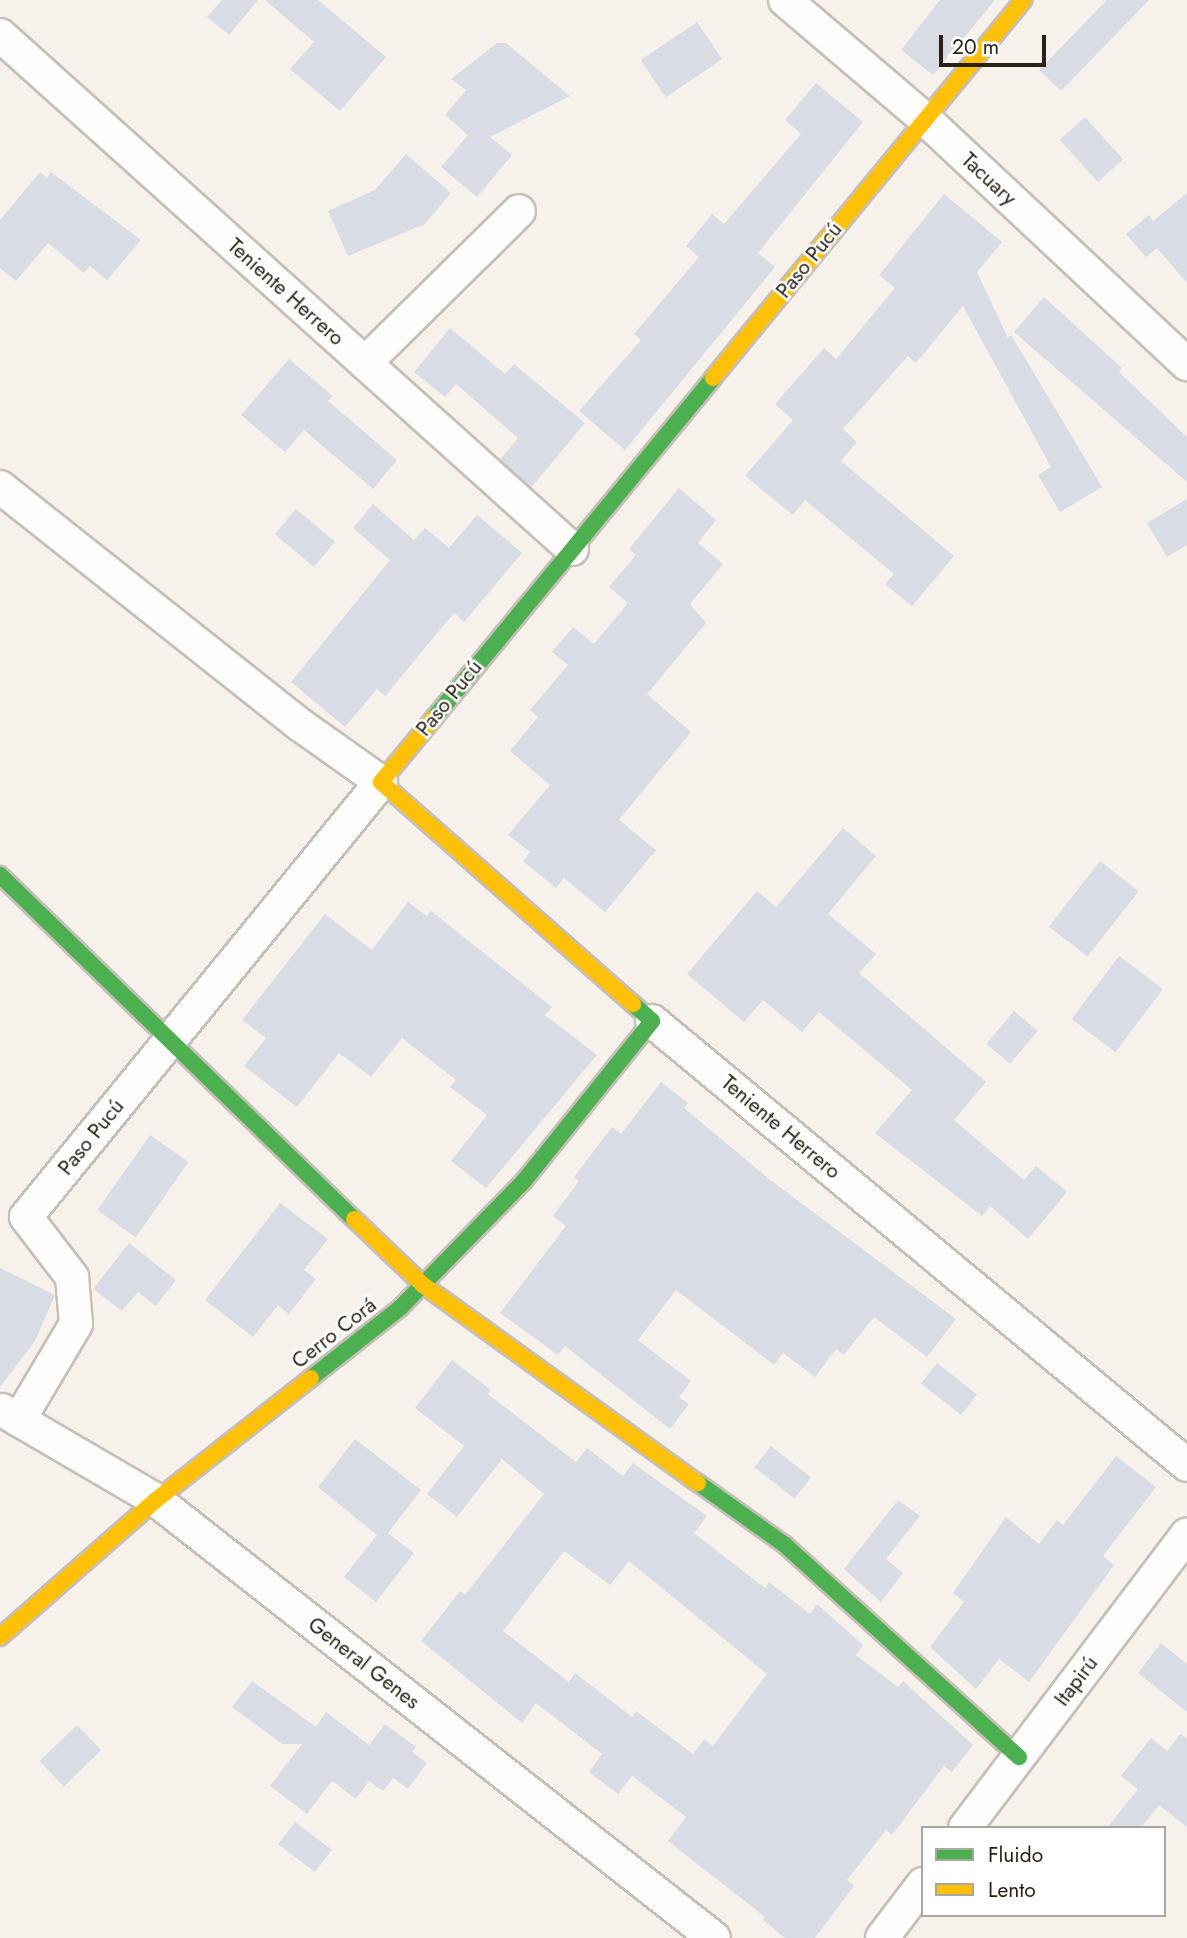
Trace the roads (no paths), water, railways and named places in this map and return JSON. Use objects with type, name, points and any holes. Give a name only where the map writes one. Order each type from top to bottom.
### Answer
[{"type":"main road","name":"Paso Pucú","points":[[381,782],[1023,0]]},
{"type":"main road","name":"Teniente Herrero","points":[[381,782],[652,1021]]},
{"type":"main road","points":[[0,875],[168,1043],[423,1285],[785,1545],[1019,1757]]},
{"type":"main road","name":"Cerro Corá","points":[[0,1637],[156,1500],[400,1308],[524,1181],[652,1021]]},
{"type":"street","name":"Tacuary","points":[[785,0],[925,119],[1187,364]]},
{"type":"street","name":"Teniente Herrero","points":[[0,36],[572,549]]},
{"type":"street","points":[[365,363],[519,211]]},
{"type":"street","points":[[0,487],[299,724],[381,782]]},
{"type":"street","name":"Paso Pucú","points":[[9,1414],[76,1324],[72,1277],[26,1217],[381,782]]},
{"type":"street","name":"Teniente Herrero","points":[[652,1021],[1187,1465]]},
{"type":"street","name":"General Genes","points":[[9,1414],[156,1500],[714,1938]]},
{"type":"street","name":"Itapirú","points":[[967,1826],[1187,1534]]},
{"type":"street","points":[[882,1938],[921,1887]]}]
